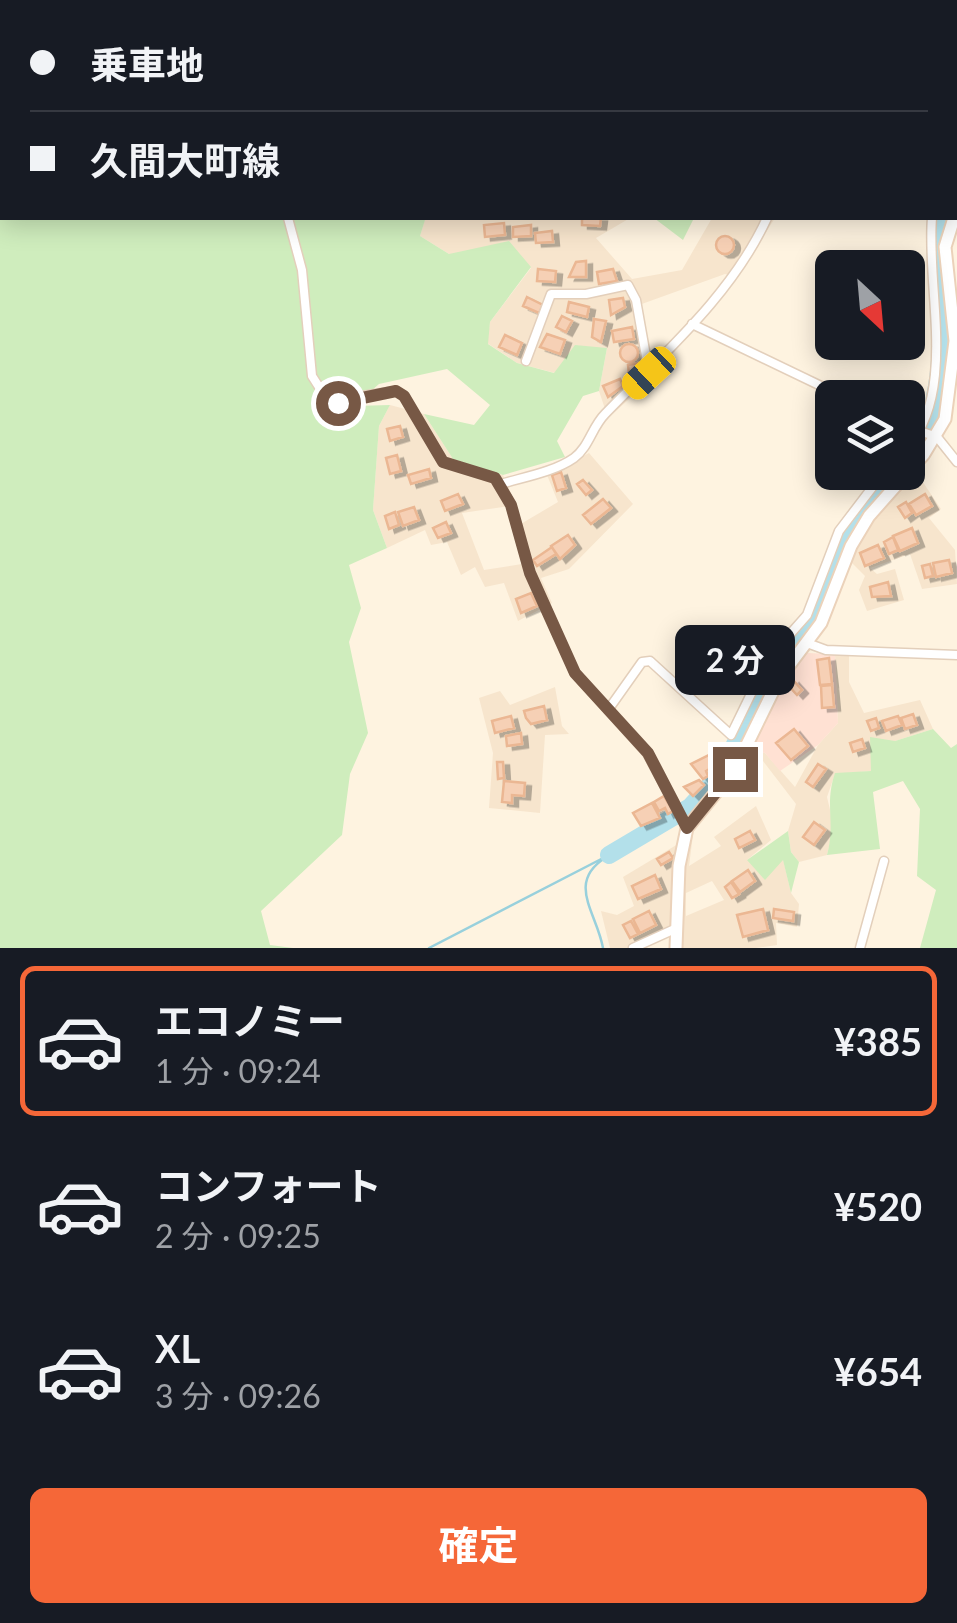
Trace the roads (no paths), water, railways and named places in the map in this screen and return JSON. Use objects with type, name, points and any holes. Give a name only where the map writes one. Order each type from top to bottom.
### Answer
[{"type":"main road","points":[[676,948],[683,819],[735,769],[779,679],[834,598],[851,546],[869,516],[937,437],[945,418],[955,341],[944,247],[954,220]]},
{"type":"street","points":[[289,220],[302,270],[312,376],[319,391],[328,401],[338,403],[396,391],[404,396],[443,462],[495,478],[501,484],[511,505],[530,573],[575,673],[648,753],[683,819]]},
{"type":"street","points":[[501,484],[564,464],[578,454],[601,418],[649,373],[692,324],[755,245],[766,220]]},
{"type":"street","points":[[925,420],[939,335],[929,253],[932,220]]},
{"type":"street","points":[[526,361],[552,294],[586,294],[628,285],[636,300],[649,373]]},
{"type":"street","points":[[692,324],[815,383]]},
{"type":"street","points":[[925,434],[937,437],[957,462]]},
{"type":"street","points":[[608,710],[642,662],[650,661],[731,735],[768,660],[807,616],[839,530],[870,490]]},
{"type":"street","points":[[806,643],[826,650],[957,655]]},
{"type":"street","points":[[860,948],[884,861]]},
{"type":"street","points":[[633,948],[677,928]]},
{"type":"waterway","points":[[925,427],[939,375],[940,220]]},
{"type":"waterway","points":[[609,855],[690,807],[721,773],[765,683],[828,594],[845,537],[878,490]]},
{"type":"waterway","points":[[429,948],[609,855]]},
{"type":"waterway","points":[[603,948],[586,888],[593,868],[605,858]]}]
